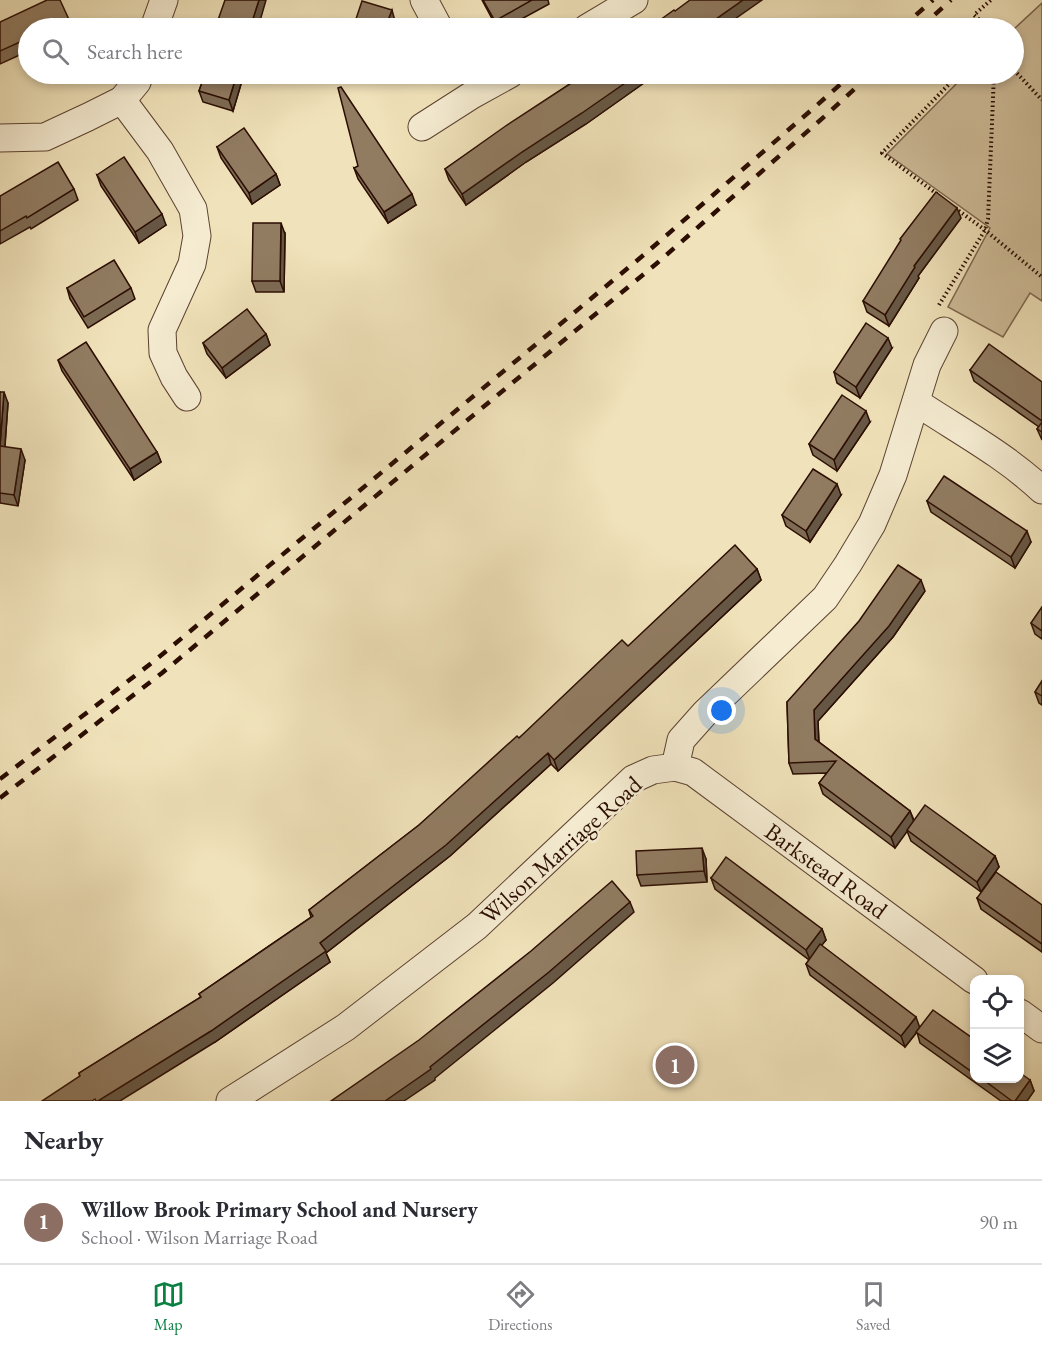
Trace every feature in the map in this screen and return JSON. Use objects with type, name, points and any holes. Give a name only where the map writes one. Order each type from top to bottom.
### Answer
[{"type":"street","points":[[158,18],[164,0]]},
{"type":"street","points":[[424,0],[434,18]]},
{"type":"street","points":[[604,18],[634,0]]},
{"type":"street","points":[[0,138],[45,137],[122,100],[135,84]]},
{"type":"street","points":[[422,127],[467,84]]},
{"type":"street","points":[[122,100],[160,152],[193,209],[197,236],[192,264],[162,330],[162,352],[187,397]]},
{"type":"street","points":[[675,767],[681,741],[705,712],[825,598],[848,564],[872,524],[893,475],[927,365],[944,331]]},
{"type":"street","points":[[916,402],[1028,476],[1042,490]]},
{"type":"street","name":"Barkstead Road","points":[[675,767],[693,772],[970,976]]},
{"type":"street","name":"Wilson Marriage Road","points":[[230,1101],[346,1027],[477,926],[633,779],[653,770],[675,767]]},
{"type":"street","points":[[1024,1016],[1042,1029]]},
{"type":"path","points":[[977,18],[974,15],[991,0]]},
{"type":"path","points":[[1024,81],[1042,100]]},
{"type":"path","points":[[939,195],[882,153],[949,84]]},
{"type":"path","points":[[944,331],[936,309],[985,230],[988,219],[994,84]]},
{"type":"path","points":[[948,202],[1042,277]]},
{"type":"shaded area","points":[[1042,3],[1042,301],[1030,293],[1003,337],[948,307],[990,228],[887,154],[956,84],[1024,84],[1024,20]]},
{"type":"building","points":[[47,0],[60,0],[68,18],[18,18],[18,43],[0,51],[0,22]]},
{"type":"building","points":[[225,0],[259,0],[253,18],[219,18]]},
{"type":"building","points":[[483,0],[532,0],[500,18],[493,18]]},
{"type":"building","points":[[690,0],[743,0],[717,18],[663,18]]},
{"type":"building","points":[[362,1],[392,10],[389,18],[356,18]]},
{"type":"building","points":[[201,84],[234,84],[229,100],[199,91]]},
{"type":"building","points":[[570,84],[624,84],[462,194],[445,169]]},
{"type":"building","points":[[341,87],[412,194],[384,212],[354,168],[358,166],[338,88]]},
{"type":"building","points":[[244,128],[276,174],[249,193],[217,147]]},
{"type":"building","points":[[124,157],[162,214],[135,232],[97,175]]},
{"type":"building","points":[[58,162],[74,189],[27,218],[26,216],[0,231],[0,196]]},
{"type":"building","points":[[936,192],[957,208],[914,266],[885,315],[863,301],[900,239]]},
{"type":"building","points":[[253,223],[281,223],[280,281],[252,281]]},
{"type":"building","points":[[114,260],[131,288],[84,317],[67,288]]},
{"type":"building","points":[[247,309],[266,334],[222,368],[203,343]]},
{"type":"building","points":[[866,323],[888,338],[856,387],[834,372]]},
{"type":"building","points":[[86,342],[157,452],[130,469],[58,360]]},
{"type":"building","points":[[989,344],[1042,382],[1042,421],[970,370]]},
{"type":"building","points":[[0,392],[4,392],[0,446]]},
{"type":"building","points":[[842,395],[866,411],[834,460],[809,444]]},
{"type":"building","points":[[1042,422],[1042,432],[1037,429]]},
{"type":"building","points":[[0,446],[21,449],[14,495],[0,493]]},
{"type":"building","points":[[813,469],[837,484],[806,531],[782,515]]},
{"type":"building","points":[[944,476],[1027,531],[1011,557],[927,501]]},
{"type":"building","points":[[735,545],[757,569],[554,760],[548,753],[446,845],[320,943],[326,951],[211,1031],[98,1101],[95,1099],[92,1101],[42,1101],[80,1076],[79,1073],[201,997],[199,994],[313,916],[309,910],[419,825],[517,736],[519,738],[622,640],[628,646]]},
{"type":"building","points":[[898,565],[921,580],[889,626],[814,710],[815,739],[910,811],[891,837],[819,783],[836,761],[789,763],[787,702],[859,621]]},
{"type":"building","points":[[1042,607],[1042,631],[1031,623]]},
{"type":"building","points":[[1042,681],[1042,696],[1035,692]]},
{"type":"building","points":[[925,805],[995,856],[977,882],[907,830]]},
{"type":"building","points":[[702,848],[704,871],[637,875],[636,851]]},
{"type":"building","points":[[726,857],[822,929],[806,950],[711,878]]},
{"type":"building","points":[[996,872],[1042,905],[1042,944],[977,898]]},
{"type":"building","points":[[612,881],[630,902],[549,972],[430,1067],[431,1069],[385,1101],[331,1101],[419,1040],[531,951]]},
{"type":"building","points":[[820,944],[916,1017],[901,1036],[806,964]]},
{"type":"building","points":[[933,1010],[970,1036],[970,1070],[916,1032]]},
{"type":"building","points":[[1024,1076],[1030,1080],[1015,1101],[988,1083],[1024,1083]]},
{"type":"railway","points":[[912,18],[933,0]]},
{"type":"railway","points":[[931,18],[951,0]]},
{"type":"railway","points":[[0,779],[153,662],[646,253],[841,84]]},
{"type":"railway","points":[[0,798],[162,673],[656,264],[860,84]]},
{"type":"place","name":"Willow Brook Primary School and Nursery","points":[[675,1065]]}]
